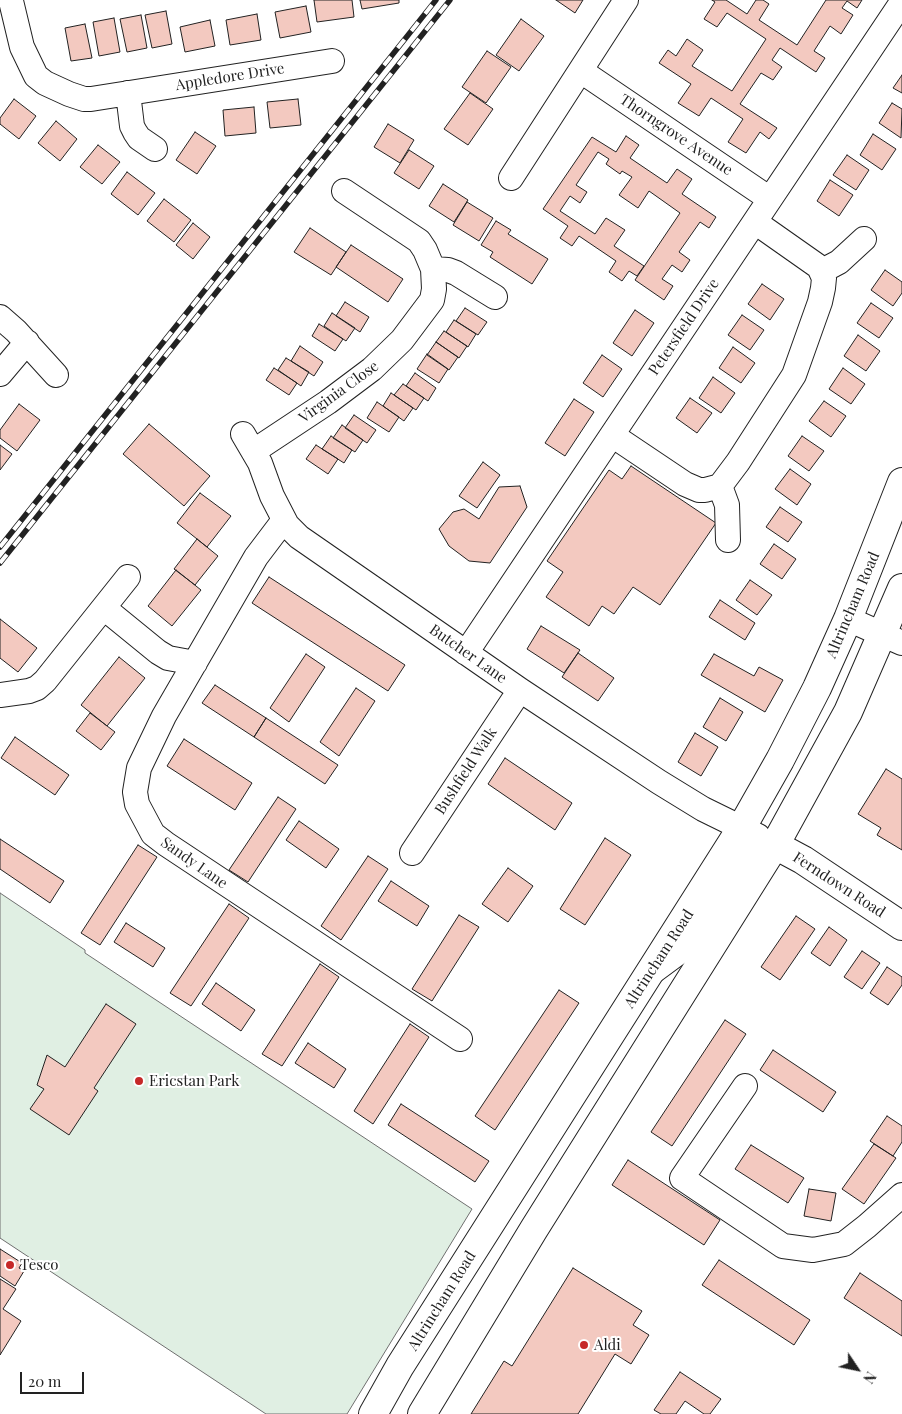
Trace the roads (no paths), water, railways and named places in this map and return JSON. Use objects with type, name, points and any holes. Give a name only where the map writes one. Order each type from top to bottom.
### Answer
[{"type":"main road","name":"Altrincham Road","points":[[373,1414],[400,1366],[742,827],[780,760],[817,688],[848,618],[902,482]]},
{"type":"main road","points":[[422,1414],[529,1238],[775,845],[848,712],[893,638],[902,588]]},
{"type":"main road","points":[[652,970],[676,952],[697,930],[750,848],[755,845],[775,845]]},
{"type":"main road","name":"Ferndown Road","points":[[775,845],[804,860],[902,926]]},
{"type":"street","points":[[511,178],[626,0]]},
{"type":"street","name":"Appledore Drive","points":[[8,1],[22,47],[32,70],[40,79],[69,94],[84,99],[332,61]]},
{"type":"street","name":"Petersfield Drive","points":[[466,653],[902,2]]},
{"type":"street","name":"Thorngrove Avenue","points":[[581,71],[770,199]]},
{"type":"street","points":[[128,93],[132,126],[139,138],[154,149]]},
{"type":"street","name":"Virginia Close","points":[[248,443],[360,379],[402,340],[432,300],[434,289],[433,269],[425,250],[412,236],[344,191]]},
{"type":"street","points":[[612,435],[692,489],[705,490],[720,486],[768,417],[794,375],[820,302],[823,288],[822,271],[813,261],[754,222]]},
{"type":"street","points":[[822,271],[839,262],[864,239]]},
{"type":"street","points":[[433,269],[448,270],[456,273],[495,297]]},
{"type":"street","points":[[0,317],[27,342],[56,376]]},
{"type":"street","points":[[0,374],[27,342]]},
{"type":"street","name":"Butcher Lane","points":[[248,443],[284,520],[292,531],[314,548],[520,690],[703,809],[775,845]]},
{"type":"street","points":[[720,486],[727,505],[728,540]]},
{"type":"street","name":"Sandy Lane","points":[[284,520],[256,557],[159,725],[143,760],[136,781],[137,804],[153,834],[233,890],[460,1039]]},
{"type":"street","points":[[0,695],[29,691],[37,688],[45,681],[128,577]]},
{"type":"street","points":[[104,608],[158,652],[168,658],[195,663]]},
{"type":"street","points":[[848,618],[893,638]]},
{"type":"street","name":"Bushfield Walk","points":[[412,853],[520,690]]},
{"type":"street","points":[[745,1086],[682,1178],[783,1246],[813,1250],[844,1244],[901,1198]]},
{"type":"railway","points":[[0,547],[436,0]]},
{"type":"railway","points":[[0,563],[450,0]]},
{"type":"place","name":"Ericstan Park","points":[[139,1081]]},
{"type":"place","name":"Tesco","points":[[10,1265]]},
{"type":"place","name":"Aldi","points":[[584,1345]]}]
